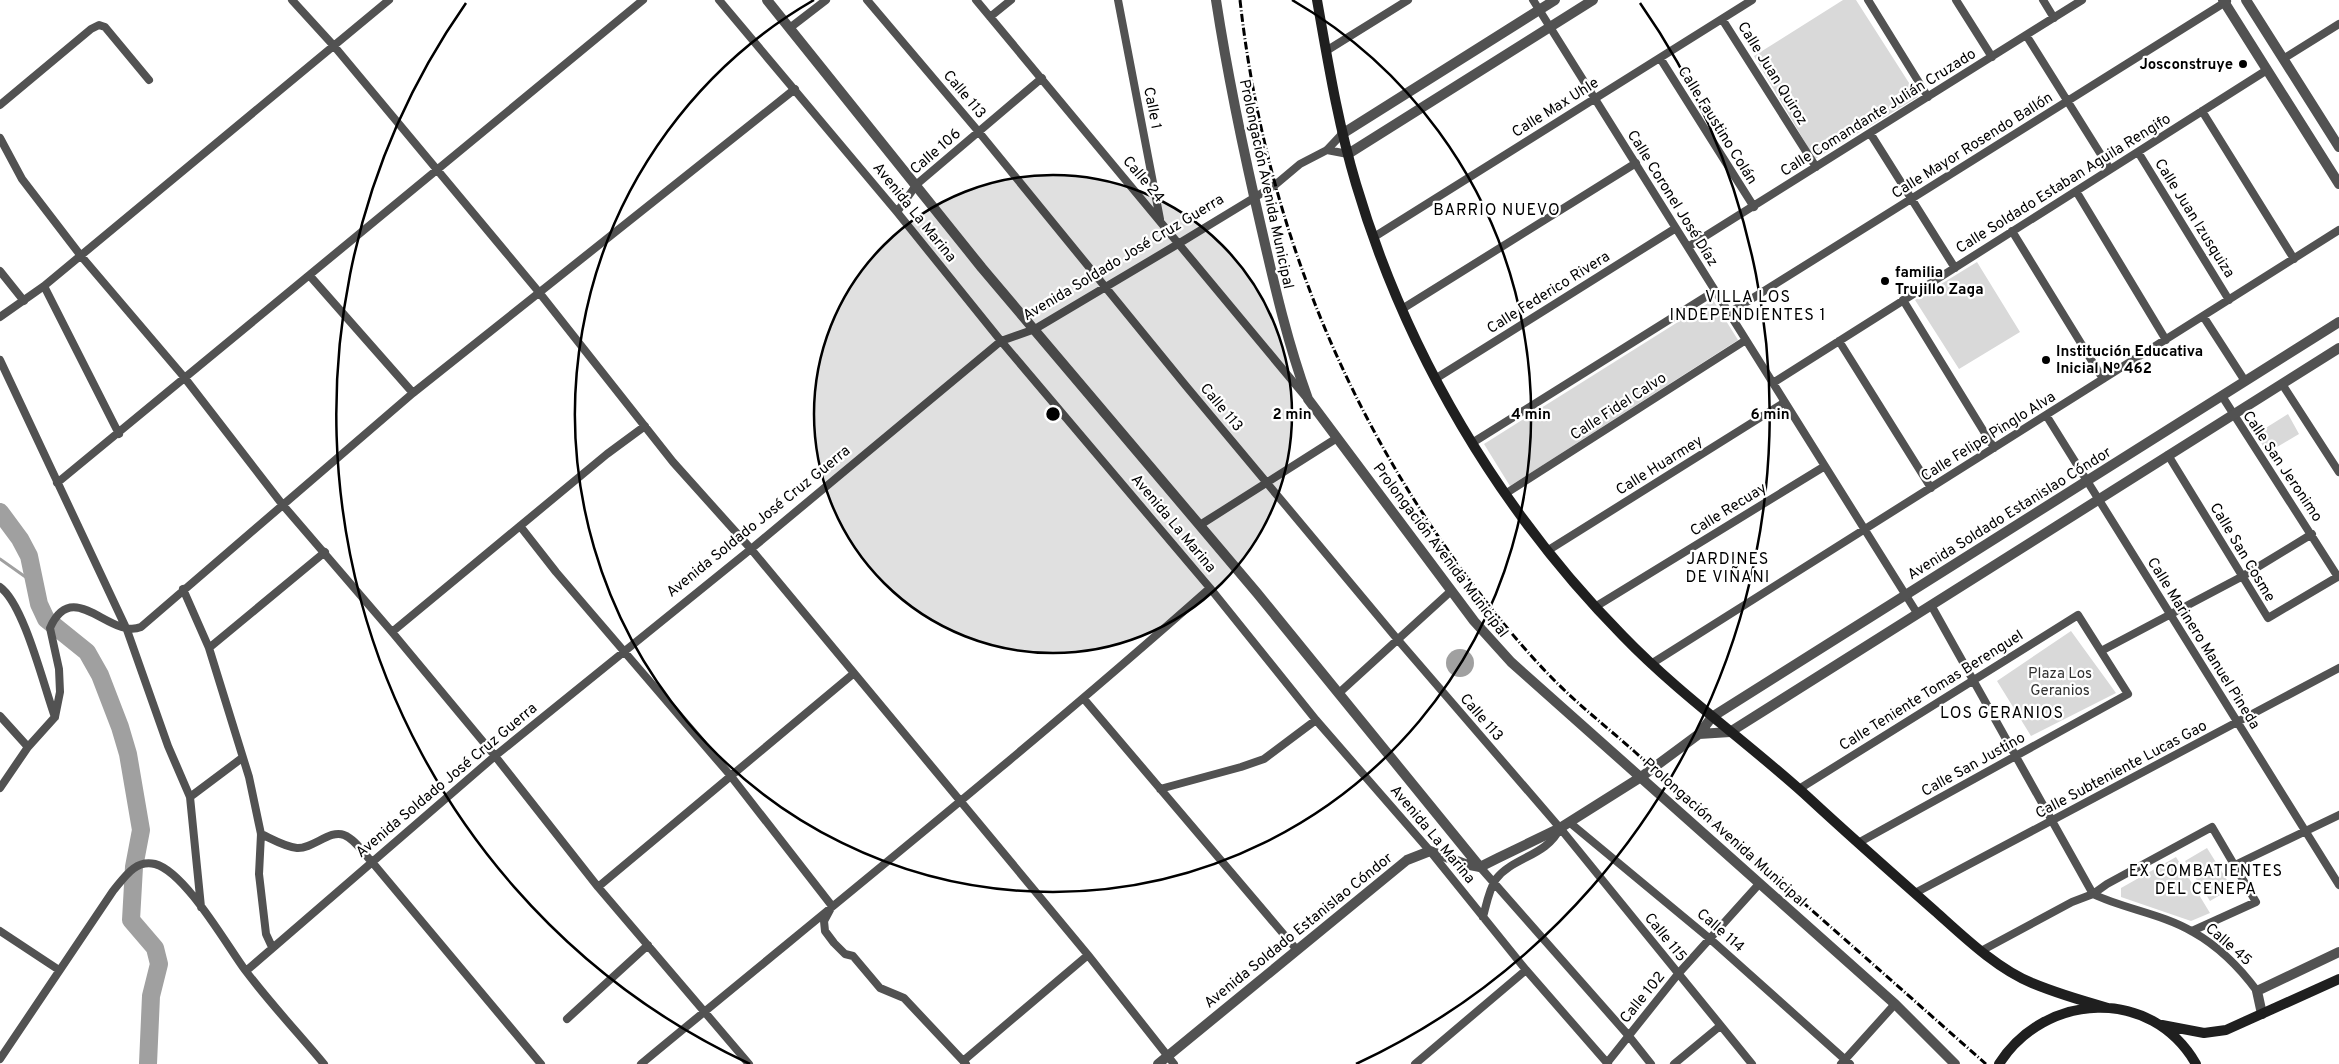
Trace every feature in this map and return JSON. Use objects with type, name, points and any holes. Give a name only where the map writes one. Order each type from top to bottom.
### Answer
[{"type":"main road","points":[[1317,0],[1342,134],[1348,154],[1374,237],[1402,309],[1435,379],[1472,443],[1505,494],[1547,551],[1595,607],[1651,664],[1799,789],[1981,951],[2030,982],[2108,1008],[2134,1013],[2158,1024],[2204,1033],[2226,1030],[2339,979]]},
{"type":"main road","points":[[1999,1064],[2022,1035],[2044,1020],[2082,1008],[2108,1008]]},
{"type":"main road","points":[[2158,1024],[2178,1041],[2196,1064]]},
{"type":"street","points":[[292,0],[334,46],[538,291],[673,462],[750,549],[1088,954],[1171,1060]]},
{"type":"street","points":[[0,317],[44,286],[81,256],[389,0]]},
{"type":"street","points":[[58,483],[643,0]]},
{"type":"street","name":"Avenida La Marina","points":[[719,0],[897,212],[1001,341],[1210,588],[1316,720],[1430,851],[1526,970],[1608,1064]]},
{"type":"street","name":"Avenida La Marina","points":[[768,0],[917,184],[982,268],[1200,525],[1480,867],[1628,1035],[1651,1064]]},
{"type":"street","points":[[791,27],[826,0]]},
{"type":"street","name":"Calle 113","points":[[867,0],[978,131],[1398,640],[1560,828]]},
{"type":"street","name":"Calle 24","points":[[976,0],[1308,399]]},
{"type":"street","points":[[990,17],[1011,0]]},
{"type":"street","name":"Calle 1","points":[[1118,0],[1161,221]]},
{"type":"street","name":"Prolongación Avenida Municipal","points":[[1216,0],[1228,79],[1254,197],[1294,360],[1308,399],[1474,621],[1511,662],[1895,1004],[1955,1064]]},
{"type":"street","points":[[1326,51],[1408,0]]},
{"type":"street","name":"Calle Coronel José Díaz","points":[[1533,0],[1917,613]]},
{"type":"street","name":"Avenida Soldado José Cruz Guerra","points":[[246,971],[495,756],[750,549],[1001,341],[1035,329],[1275,185],[1300,164],[1327,150],[1342,134],[1555,0]]},
{"type":"street","points":[[1327,150],[1348,154],[1593,0]]},
{"type":"street","name":"Calle Max Uhle","points":[[1374,237],[1752,0]]},
{"type":"street","points":[[1868,0],[1928,97]]},
{"type":"street","points":[[1956,0],[1992,57]]},
{"type":"street","points":[[2043,0],[2054,18]]},
{"type":"street","name":"Calle Comandante Julián Cruzado","points":[[1688,248],[2082,0]]},
{"type":"street","points":[[2246,0],[2339,147]]},
{"type":"street","points":[[2225,1],[2339,184]]},
{"type":"street","name":"Calle Mayor Rosendo Ballón","points":[[1730,314],[2225,1]]},
{"type":"street","name":"Calle Juan Quiroz","points":[[1722,18],[1816,167]]},
{"type":"street","points":[[2283,59],[2339,24]]},
{"type":"street","points":[[0,105],[91,29],[99,25],[105,27],[149,80]]},
{"type":"street","points":[[2026,35],[2110,169]]},
{"type":"street","name":"Calle Faustino Colán","points":[[1660,58],[1754,206]]},
{"type":"street","name":"Calle Soldado Estaban Aguila Rengifo","points":[[1773,383],[2267,70]]},
{"type":"street","name":"Calle 106","points":[[897,212],[917,184],[1042,78]]},
{"type":"street","points":[[0,788],[28,747],[55,717],[60,692],[50,628],[58,614],[76,607],[84,608],[128,630],[141,628],[183,589],[413,393],[538,291],[795,89]]},
{"type":"street","points":[[2202,111],[2294,258]]},
{"type":"street","points":[[1870,133],[1955,268]]},
{"type":"street","points":[[0,138],[22,178],[81,256],[184,378],[282,504],[392,632],[495,756],[598,886],[749,1064]]},
{"type":"street","name":"Calle Juan Izusquiza","points":[[2138,152],[2229,300]]},
{"type":"street","points":[[1402,309],[1636,164]]},
{"type":"street","points":[[2076,191],[2166,340]]},
{"type":"street","name":"Calle Federico Rivera","points":[[1435,379],[1676,228]]},
{"type":"street","name":"Calle Felipe Pinglo Alva","points":[[1651,664],[2339,230]]},
{"type":"street","points":[[2012,231],[2103,379]]},
{"type":"street","points":[[0,271],[24,301]]},
{"type":"street","points":[[310,276],[413,393]]},
{"type":"street","points":[[44,286],[119,434]]},
{"type":"street","points":[[1472,443],[1715,291]]},
{"type":"street","points":[[1903,300],[1994,448]]},
{"type":"street","points":[[2203,316],[2245,382]]},
{"type":"street","name":"Avenida Soldado Estanislao Cóndor","points":[[1480,867],[1560,828],[1641,777],[1699,734],[1712,717],[2339,322]]},
{"type":"street","name":"Calle Fidel Calvo","points":[[1505,494],[1746,340]]},
{"type":"street","points":[[1839,341],[1931,488]]},
{"type":"street","points":[[1699,734],[1730,732],[2339,348]]},
{"type":"street","points":[[0,360],[128,630],[168,746],[190,797],[201,907]]},
{"type":"street","points":[[2282,384],[2339,472]]},
{"type":"street","name":"Calle San Jeronimo","points":[[2222,396],[2232,415],[2338,576]]},
{"type":"street","name":"Calle Huarmey","points":[[1547,551],[1785,402]]},
{"type":"street","name":"Calle Marinero Manuel Pineda","points":[[2046,415],[2339,885]]},
{"type":"street","points":[[392,632],[645,426]]},
{"type":"street","points":[[1200,525],[1338,438]]},
{"type":"street","name":"Calle San Cosme","points":[[2168,455],[2268,618],[2338,576]]},
{"type":"street","name":"Calle Recuay","points":[[1595,607],[1825,466]]},
{"type":"street","points":[[520,526],[623,651],[730,775],[832,906]]},
{"type":"street","points":[[2101,651],[2242,576],[2312,534]]},
{"type":"street","points":[[209,648],[325,552]]},
{"type":"street","points":[[0,587],[5,591],[22,620],[55,717]]},
{"type":"street","points":[[642,1064],[832,906],[961,803],[1084,699],[1210,588]]},
{"type":"street","points":[[183,589],[209,648],[249,777],[261,834],[259,874],[266,934],[272,947]]},
{"type":"street","points":[[1339,693],[1451,591]]},
{"type":"street","points":[[1931,605],[2093,894]]},
{"type":"street","name":"Calle Teniente Tomas Berenguel","points":[[1799,789],[2078,615],[2101,651]]},
{"type":"street","name":"Calle San Justino","points":[[1858,843],[2128,694],[2101,651]]},
{"type":"street","name":"Calle Subteniente Lucas Gao","points":[[1915,893],[2339,668]]},
{"type":"street","points":[[598,886],[853,674]]},
{"type":"street","points":[[1084,699],[1297,950]]},
{"type":"street","points":[[0,716],[28,747]]},
{"type":"street","points":[[1160,789],[1264,759],[1316,720]]},
{"type":"street","points":[[190,797],[242,758]]},
{"type":"street","points":[[2235,865],[2339,815]]},
{"type":"street","name":"Calle 114","points":[[1569,822],[1709,938],[1846,1062]]},
{"type":"street","points":[[1981,951],[2072,902],[2093,894],[2107,884],[2212,827],[2256,902],[2192,931]]},
{"type":"street","points":[[1483,917],[1494,881],[1504,872],[1546,847],[1554,839],[1560,828]]},
{"type":"street","name":"Calle 115","points":[[1560,828],[1752,1064]]},
{"type":"street","points":[[261,834],[296,848],[311,846],[333,835],[347,836],[372,862],[541,1064]]},
{"type":"street","points":[[1430,851],[1465,864],[1480,867]]},
{"type":"street","name":"Avenida Soldado Estanislao Cóndor","points":[[1158,1064],[1171,1060],[1297,950],[1407,860],[1430,851]]},
{"type":"street","points":[[0,1058],[113,891],[134,867],[143,863],[155,864],[172,872],[201,907],[246,971],[324,1064]]},
{"type":"street","name":"Calle 102","points":[[1608,1064],[1628,1035],[1678,974],[1759,884]]},
{"type":"street","name":"Calle 45","points":[[2093,894],[2109,902],[2192,931],[2214,947],[2244,974],[2257,991]]},
{"type":"street","points":[[832,906],[824,921],[825,931],[834,943],[845,954],[853,956],[880,988],[904,998],[965,1063],[1088,954]]},
{"type":"street","points":[[0,931],[59,970]]},
{"type":"street","points":[[567,1019],[648,945]]},
{"type":"street","points":[[2262,1014],[2257,991],[2339,952]]},
{"type":"street","points":[[1415,1064],[1526,970]]},
{"type":"street","points":[[1846,1062],[1895,1004]]},
{"type":"street","points":[[1674,1064],[1720,1026]]},
{"type":"green space","points":[[1843,0],[1856,0],[1918,97],[1815,159],[1754,56]]},
{"type":"green space","points":[[1977,262],[2020,332],[1959,369],[1915,300]]},
{"type":"green space","points":[[1713,300],[1738,340],[1510,486],[1484,444]]},
{"type":"green space","points":[[2288,414],[2299,434],[2267,453],[2256,434]]},
{"type":"green space","name":"Plaza Los Geranios","points":[[2071,631],[2116,693],[2031,736],[1997,681]]},
{"type":"green space","points":[[2207,848],[2232,888],[2210,901],[2185,861]]},
{"type":"green space","points":[[2176,857],[2210,913],[2191,921],[2121,897],[2121,888]]},
{"type":"shaded area","points":[[1460,649],[1470,653],[1474,663],[1470,673],[1460,677],[1450,673],[1446,663],[1450,653]]},
{"type":"waterway","points":[[0,512],[20,539],[29,556],[39,604],[46,619],[87,652],[100,675],[128,754],[141,830],[134,867],[131,920],[155,948],[159,964],[151,996],[148,1064]]},
{"type":"waterway","points":[[0,559],[34,583]]},
{"type":"railway","points":[[1240,0],[1251,78],[1267,155],[1289,230],[1315,304],[1346,376],[1382,446],[1423,513],[1468,578],[1521,645],[1575,700],[1769,872]]},
{"type":"railway","points":[[1781,883],[1986,1064]]},
{"type":"place","name":"Josconstruye","points":[[2243,64]]},
{"type":"place","name":"familia Trujillo Zaga","points":[[1885,281]]},
{"type":"place","name":"Institución Educativa Inicial Nº 462","points":[[2046,360]]},
{"type":"district","name":"BARRIO NUEVO","points":[[1497,209]]},
{"type":"district","name":"VILLA LOS INDEPENDIENTES 1","points":[[1748,305]]},
{"type":"district","name":"JARDINES DE VIÑANI","points":[[1728,567]]},
{"type":"district","name":"LOS GERANIOS","points":[[2002,712]]},
{"type":"district","name":"EX COMBATIENTES DEL CENEPA","points":[[2206,879]]}]
